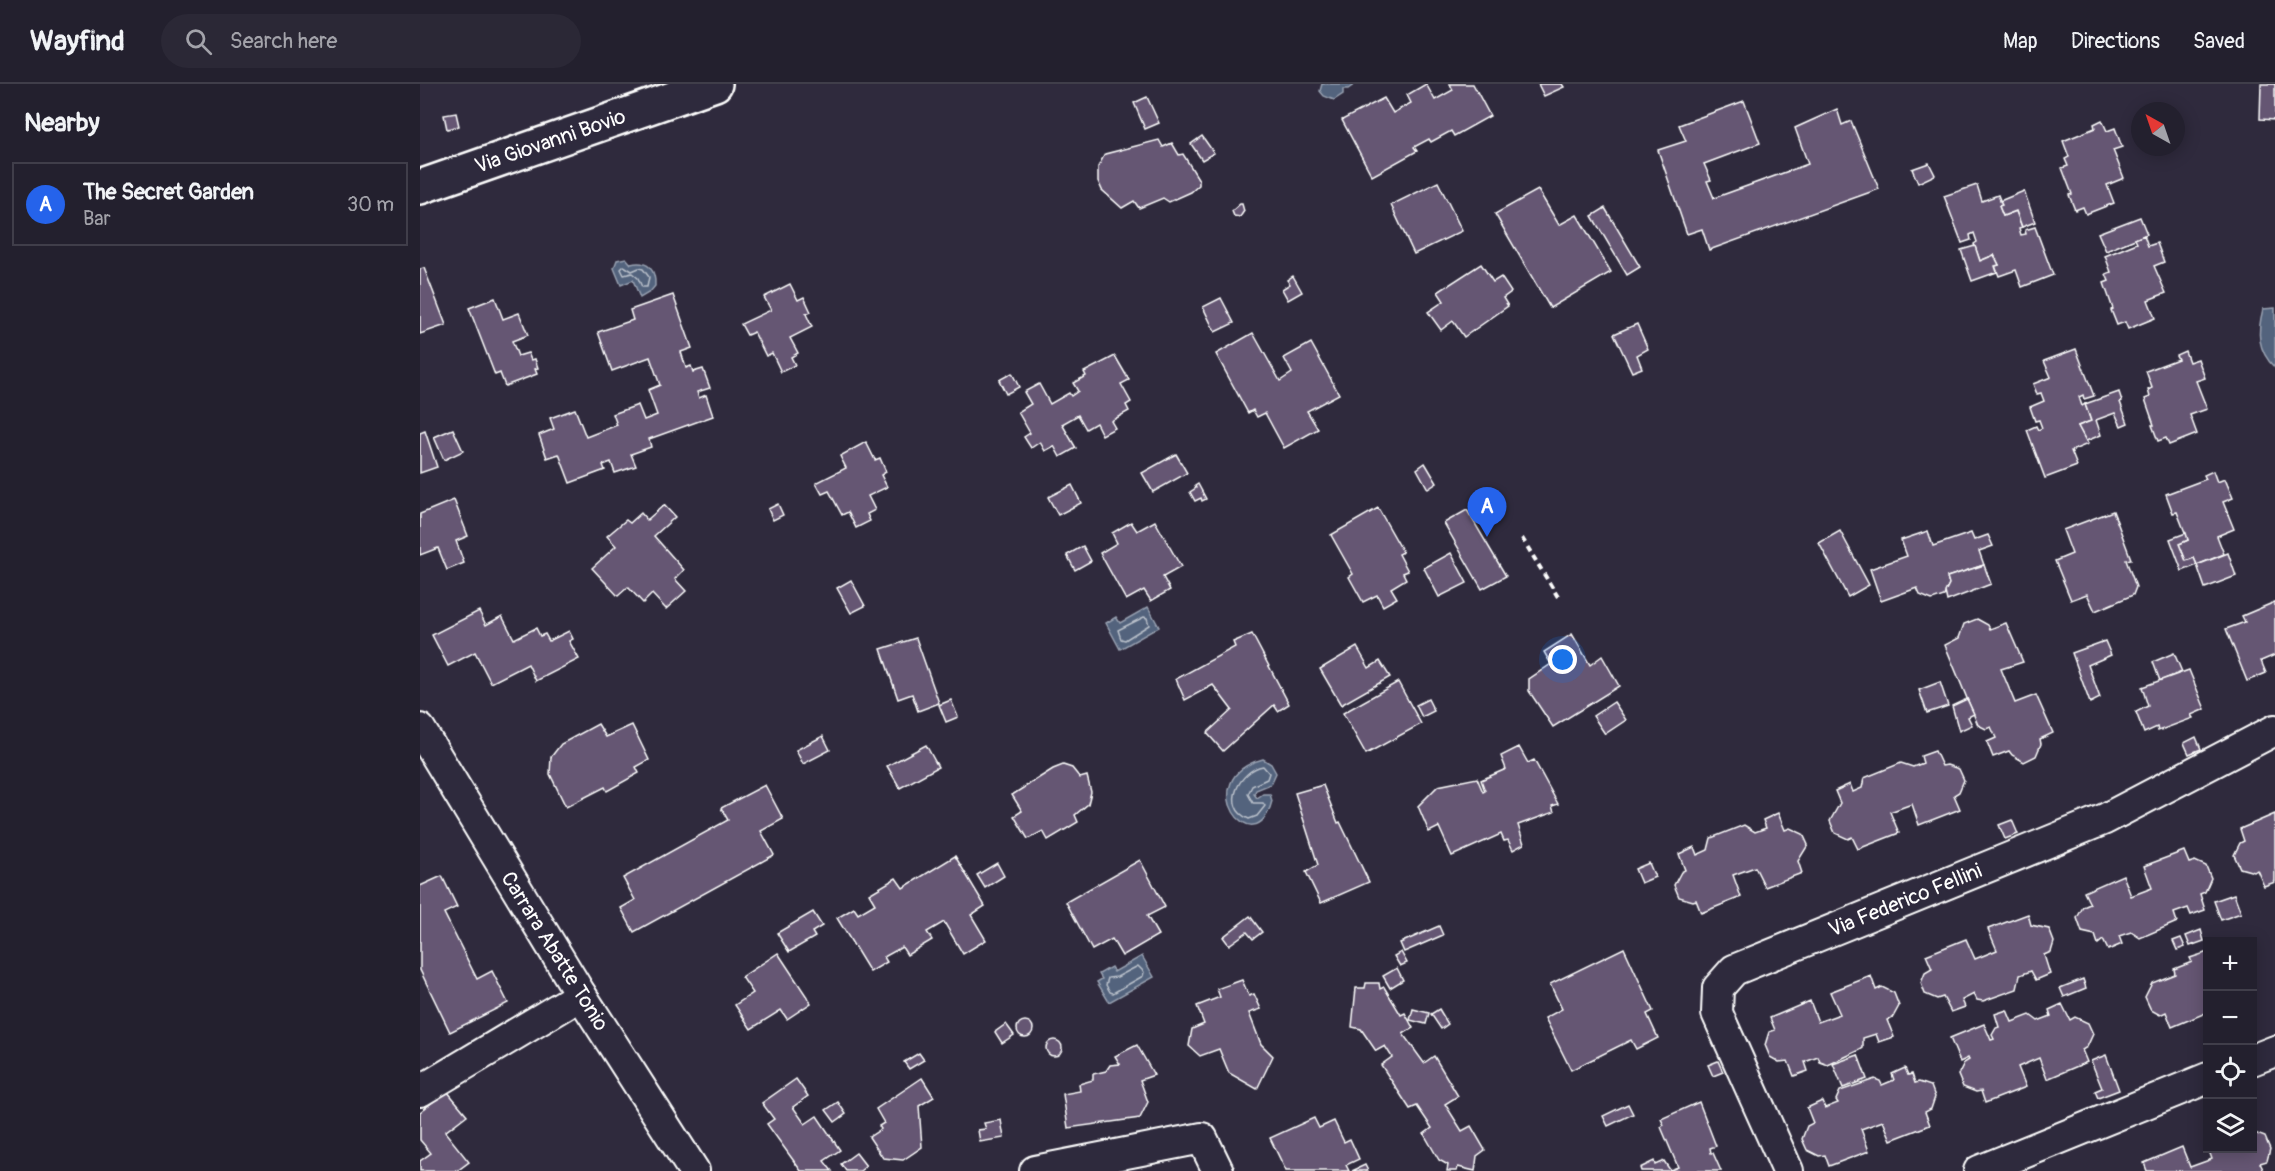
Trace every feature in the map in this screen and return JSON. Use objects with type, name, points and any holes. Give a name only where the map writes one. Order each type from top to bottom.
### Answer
[{"type":"main road","name":"Via Giovanni Bovio","points":[[420,187],[715,84]]},
{"type":"street","name":"Carrara Abatte Tonio","points":[[420,729],[581,995],[694,1171]]},
{"type":"street","name":"Via Federico Fellini","points":[[1788,1171],[1717,1014],[1718,988],[1734,970],[2105,819],[2275,730]]},
{"type":"street","points":[[420,1091],[581,995]]},
{"type":"street","points":[[2257,1058],[2275,1051]]},
{"type":"street","points":[[1979,1171],[2203,1080]]},
{"type":"street","points":[[1035,1171],[1202,1138],[1218,1171]]},
{"type":"path","points":[[1522,538],[1558,597]]},
{"type":"water","points":[[1322,84],[1355,84],[1348,89],[1343,89],[1343,94],[1334,100],[1324,96],[1320,91]]},
{"type":"water","points":[[626,258],[631,264],[646,265],[654,275],[655,286],[640,298],[633,280],[621,285],[614,268],[617,260]]},
{"type":"water","points":[[2275,308],[2275,368],[2265,354],[2259,333],[2263,309]]},
{"type":"water","points":[[1148,607],[1159,627],[1120,649],[1106,623],[1116,617],[1120,623]]},
{"type":"water","points":[[1263,759],[1271,764],[1276,773],[1271,784],[1256,790],[1254,794],[1257,798],[1263,794],[1270,794],[1272,801],[1264,819],[1253,825],[1242,822],[1233,812],[1229,798],[1231,783],[1241,769]]},
{"type":"water","points":[[1142,956],[1154,977],[1109,1002],[1097,982],[1102,979],[1099,974],[1111,967],[1114,972]]},
{"type":"building","points":[[1426,84],[1435,100],[1453,90],[1450,84],[1473,84],[1490,116],[1454,136],[1451,131],[1431,142],[1429,139],[1414,147],[1417,151],[1372,176],[1342,120],[1384,98],[1393,113],[1411,103],[1407,95]]},
{"type":"building","points":[[1538,84],[1562,84],[1564,87],[1544,96]]},
{"type":"building","points":[[2261,84],[2275,84],[2275,120],[2260,119]]},
{"type":"building","points":[[1147,97],[1159,123],[1145,129],[1134,103]]},
{"type":"building","points":[[1744,101],[1760,143],[1704,164],[1711,180],[1707,181],[1714,198],[1808,164],[1795,128],[1837,109],[1842,125],[1851,121],[1879,189],[1709,250],[1702,229],[1687,234],[1658,150],[1686,141],[1679,125]]},
{"type":"building","points":[[456,113],[459,126],[447,129],[444,115]]},
{"type":"building","points":[[2102,120],[2107,131],[2115,128],[2122,147],[2113,150],[2124,178],[2107,185],[2114,203],[2086,214],[2083,207],[2075,210],[2069,195],[2072,194],[2062,168],[2068,166],[2065,159],[2069,157],[2063,141],[2095,128],[2094,124]]},
{"type":"building","points":[[1202,136],[1214,153],[1202,160],[1191,144]]},
{"type":"building","points":[[1159,140],[1163,147],[1172,143],[1179,155],[1183,154],[1199,180],[1199,185],[1191,192],[1169,202],[1163,198],[1139,208],[1134,201],[1122,208],[1102,190],[1098,181],[1098,167],[1105,154]]},
{"type":"building","points":[[1929,163],[1935,175],[1918,183],[1912,169]]},
{"type":"building","points":[[1438,182],[1462,231],[1414,254],[1391,205]]},
{"type":"building","points":[[1977,185],[1982,201],[1998,195],[2003,216],[2016,211],[2022,227],[2019,228],[2021,235],[2026,234],[2025,230],[2035,227],[2053,275],[2022,287],[2016,270],[1999,276],[1995,266],[1999,265],[1994,255],[1980,261],[1974,244],[1977,242],[1974,233],[1970,235],[1971,240],[1962,243],[1944,196]]},
{"type":"building","points":[[1538,190],[1559,225],[1577,215],[1611,272],[1550,308],[1495,214]]},
{"type":"building","points":[[2024,191],[2035,222],[2022,227],[2016,211],[2003,216],[1999,206],[2002,205],[2000,201]]},
{"type":"building","points":[[1240,204],[1244,211],[1240,217],[1234,216],[1232,211]]},
{"type":"building","points":[[1605,208],[1640,267],[1627,275],[1592,216]]},
{"type":"building","points":[[2140,217],[2147,234],[2106,251],[2098,233]]},
{"type":"building","points":[[2144,235],[2148,246],[2157,243],[2164,262],[2154,266],[2166,293],[2148,300],[2155,318],[2128,329],[2125,322],[2117,325],[2111,310],[2113,309],[2104,283],[2109,281],[2106,274],[2111,272],[2105,256],[2137,243],[2135,239]]},
{"type":"building","points":[[1975,246],[1980,261],[1994,255],[1999,265],[1995,266],[1997,272],[1972,281],[1961,250]]},
{"type":"building","points":[[1481,264],[1493,282],[1501,277],[1511,292],[1503,298],[1508,306],[1464,337],[1453,321],[1441,330],[1428,312],[1444,301],[1438,292]]},
{"type":"building","points":[[424,268],[446,325],[420,334],[420,269]]},
{"type":"building","points":[[1293,276],[1302,292],[1288,300],[1282,289],[1290,284],[1287,280]]},
{"type":"building","points":[[790,284],[798,300],[804,297],[811,312],[806,314],[812,327],[790,338],[798,353],[791,357],[795,365],[781,372],[772,353],[766,356],[754,332],[747,335],[741,324],[771,310],[764,297]]},
{"type":"building","points":[[673,295],[692,348],[681,352],[686,368],[691,366],[693,372],[703,369],[710,388],[697,392],[699,398],[706,395],[713,416],[649,439],[651,447],[631,454],[636,466],[615,473],[611,462],[603,465],[605,470],[570,483],[559,454],[547,458],[539,435],[554,429],[550,418],[575,409],[586,437],[617,425],[613,414],[638,405],[644,420],[657,415],[648,390],[660,385],[650,357],[612,371],[598,332],[633,320],[630,310]]},
{"type":"building","points":[[495,298],[503,319],[519,313],[528,335],[512,341],[518,356],[528,353],[531,360],[535,359],[538,368],[535,369],[537,374],[505,386],[500,373],[495,375],[469,308]]},
{"type":"building","points":[[1221,298],[1234,323],[1215,332],[1203,307]]},
{"type":"building","points":[[1637,324],[1648,349],[1637,355],[1642,368],[1632,372],[1614,334]]},
{"type":"building","points":[[1253,333],[1280,381],[1292,373],[1284,358],[1311,343],[1339,394],[1307,411],[1318,429],[1284,448],[1265,413],[1257,417],[1253,410],[1248,413],[1216,354]]},
{"type":"building","points":[[2076,349],[2094,396],[2084,399],[2083,395],[2079,397],[2082,406],[2085,404],[2091,421],[2078,426],[2088,444],[2071,451],[2077,466],[2045,478],[2027,430],[2036,426],[2038,430],[2042,428],[2039,420],[2035,421],[2030,407],[2044,401],[2041,393],[2037,394],[2033,384],[2051,377],[2044,361]]},
{"type":"building","points":[[2185,351],[2189,362],[2198,359],[2205,378],[2196,381],[2207,409],[2190,415],[2197,434],[2169,445],[2166,438],[2158,441],[2152,425],[2154,425],[2145,399],[2150,397],[2148,390],[2152,388],[2146,371],[2178,359],[2176,355]]},
{"type":"building","points":[[1115,356],[1129,380],[1121,384],[1131,402],[1126,405],[1129,411],[1111,421],[1115,428],[1102,435],[1096,423],[1086,429],[1078,415],[1062,424],[1076,448],[1060,457],[1054,446],[1045,451],[1040,442],[1031,448],[1024,437],[1030,433],[1018,412],[1031,404],[1024,392],[1039,384],[1050,404],[1069,393],[1071,396],[1078,391],[1073,383],[1086,376],[1084,372]]},
{"type":"building","points":[[1012,373],[1019,387],[1006,394],[999,380]]},
{"type":"building","points":[[2119,392],[2122,401],[2120,402],[2128,423],[2121,426],[2115,413],[2096,420],[2101,435],[2086,441],[2078,426],[2091,421],[2085,404]]},
{"type":"building","points":[[453,429],[463,451],[444,460],[434,437]]},
{"type":"building","points":[[425,431],[437,467],[420,473],[420,433]]},
{"type":"building","points":[[866,442],[875,460],[880,458],[886,472],[881,475],[887,487],[868,496],[875,510],[867,514],[870,521],[856,528],[848,512],[842,515],[829,491],[822,494],[816,483],[846,468],[840,456]]},
{"type":"building","points":[[1176,454],[1187,473],[1153,492],[1142,473]]},
{"type":"building","points":[[1425,463],[1437,483],[1428,489],[1417,469]]},
{"type":"building","points":[[2213,471],[2217,482],[2225,479],[2233,498],[2223,502],[2234,529],[2217,536],[2224,554],[2197,565],[2194,558],[2186,561],[2179,544],[2188,540],[2177,512],[2173,513],[2166,494],[2206,479],[2204,475]]},
{"type":"building","points":[[1198,484],[1206,499],[1202,501],[1201,498],[1195,501],[1190,492]]},
{"type":"building","points":[[1072,485],[1081,503],[1058,515],[1048,497]]},
{"type":"building","points":[[454,500],[468,536],[456,541],[464,563],[447,570],[438,548],[420,555],[420,514]]},
{"type":"building","points":[[778,504],[783,515],[773,520],[768,509]]},
{"type":"building","points":[[664,505],[675,517],[654,536],[684,570],[675,579],[686,591],[666,609],[652,594],[643,603],[628,587],[618,596],[592,568],[616,546],[607,536],[626,520],[630,523],[641,513],[647,520]]},
{"type":"building","points":[[1378,508],[1403,552],[1399,554],[1408,571],[1403,573],[1406,579],[1391,588],[1397,598],[1383,606],[1377,595],[1363,602],[1349,577],[1353,574],[1331,535]]},
{"type":"building","points":[[1467,510],[1506,576],[1482,589],[1444,523]]},
{"type":"building","points":[[2113,511],[2131,559],[2126,560],[2136,587],[2133,595],[2095,611],[2087,594],[2071,600],[2055,561],[2072,554],[2063,530]]},
{"type":"building","points":[[1155,521],[1181,567],[1163,577],[1170,590],[1151,601],[1144,590],[1126,600],[1100,553],[1117,543],[1112,533],[1131,522],[1137,531]]},
{"type":"building","points":[[1840,531],[1869,585],[1848,597],[1819,543]]},
{"type":"building","points":[[1928,531],[1933,546],[1971,533],[1974,540],[1988,535],[1993,546],[1979,551],[1984,565],[1947,577],[1949,584],[1944,596],[1932,600],[1920,595],[1917,588],[1881,601],[1870,569],[1907,556],[1901,540]]},
{"type":"building","points":[[2186,533],[2188,540],[2179,544],[2186,561],[2194,558],[2197,565],[2182,571],[2170,539]]},
{"type":"building","points":[[1083,546],[1091,561],[1075,570],[1067,555]]},
{"type":"building","points":[[1451,553],[1467,583],[1439,597],[1424,568]]},
{"type":"building","points":[[2228,553],[2236,576],[2205,588],[2197,565]]},
{"type":"building","points":[[1984,565],[1991,584],[1947,601],[1945,592],[1949,584],[1947,577]]},
{"type":"building","points":[[851,580],[865,606],[851,613],[837,588]]},
{"type":"building","points":[[2275,602],[2275,655],[2261,661],[2266,673],[2247,681],[2226,629],[2245,622],[2242,616]]},
{"type":"building","points":[[479,611],[486,625],[502,616],[514,639],[536,628],[540,636],[545,634],[549,641],[569,631],[573,639],[569,641],[579,659],[536,681],[528,664],[491,683],[475,652],[448,666],[432,635]]},
{"type":"building","points":[[1977,619],[1988,625],[1990,629],[2006,623],[2023,662],[2001,669],[2015,703],[2036,695],[2053,733],[2040,739],[2041,744],[2036,756],[2024,762],[2009,751],[1993,757],[1987,742],[1996,738],[1991,727],[1986,729],[1978,725],[1945,645],[1959,638],[1964,624]]},
{"type":"building","points":[[1252,634],[1289,704],[1278,711],[1274,705],[1223,751],[1207,733],[1232,710],[1213,685],[1185,700],[1176,679],[1235,647],[1233,642]]},
{"type":"building","points":[[1572,634],[1590,665],[1602,656],[1619,686],[1553,727],[1529,691],[1529,679],[1551,664],[1544,652]]},
{"type":"building","points":[[916,638],[939,703],[918,711],[912,694],[898,699],[881,649]]},
{"type":"building","points":[[2105,641],[2111,655],[2088,665],[2100,698],[2090,703],[2072,653]]},
{"type":"building","points":[[1357,647],[1369,668],[1380,661],[1390,677],[1341,705],[1320,669]]},
{"type":"building","points":[[2174,653],[2182,672],[2160,681],[2153,662]]},
{"type":"building","points":[[2189,670],[2205,709],[2191,715],[2193,718],[2158,731],[2157,727],[2144,733],[2136,712],[2148,706],[2142,687]]},
{"type":"building","points":[[1398,682],[1421,724],[1366,754],[1343,713]]},
{"type":"building","points":[[1940,682],[1948,706],[1927,713],[1919,690]]},
{"type":"building","points":[[1428,699],[1434,711],[1422,717],[1416,705]]},
{"type":"building","points":[[1967,699],[1974,714],[1968,717],[1972,725],[1959,731],[1952,706]]},
{"type":"building","points":[[951,700],[958,717],[946,722],[939,705]]},
{"type":"building","points":[[1614,702],[1626,720],[1605,734],[1593,716]]},
{"type":"building","points":[[598,724],[606,737],[632,725],[649,760],[636,767],[639,773],[607,791],[605,787],[566,807],[550,774],[551,757],[561,744]]},
{"type":"building","points":[[823,736],[830,750],[803,764],[796,750]]},
{"type":"building","points":[[2196,737],[2201,749],[2189,754],[2184,743]]},
{"type":"building","points":[[926,745],[938,767],[900,788],[887,766]]},
{"type":"building","points":[[1519,747],[1528,763],[1534,760],[1558,804],[1552,806],[1554,812],[1518,825],[1524,844],[1513,850],[1508,840],[1504,841],[1501,834],[1452,856],[1439,827],[1429,832],[1418,806],[1438,786],[1477,778],[1483,792],[1485,791],[1481,780],[1506,769],[1501,756]]},
{"type":"building","points":[[1935,751],[1942,766],[1947,765],[1959,769],[1964,780],[1959,792],[1954,795],[1960,809],[1919,825],[1912,804],[1890,812],[1899,833],[1858,849],[1852,837],[1848,839],[1835,833],[1830,821],[1840,803],[1835,791],[1850,784],[1853,792],[1862,788],[1864,778],[1901,763],[1913,767],[1923,763],[1921,756]]},
{"type":"building","points":[[1063,765],[1072,768],[1080,778],[1087,776],[1091,792],[1088,804],[1075,815],[1078,822],[1048,840],[1043,831],[1028,839],[1014,816],[1022,811],[1012,795]]},
{"type":"building","points":[[765,785],[783,819],[761,831],[774,855],[634,932],[621,908],[635,900],[623,878],[728,820],[721,808]]},
{"type":"building","points":[[1323,785],[1338,823],[1340,822],[1369,882],[1321,903],[1306,872],[1318,865],[1295,793]]},
{"type":"building","points":[[1778,813],[1785,830],[1790,828],[1803,834],[1808,845],[1798,861],[1802,873],[1765,887],[1755,867],[1733,875],[1741,897],[1701,913],[1696,900],[1679,897],[1674,885],[1681,872],[1685,870],[1679,854],[1694,847],[1697,855],[1708,850],[1711,838],[1744,825],[1755,832],[1766,828],[1763,820]]},
{"type":"building","points":[[2275,814],[2275,882],[2264,886],[2257,870],[2254,872],[2240,868],[2234,855],[2240,843],[2244,841],[2240,829]]},
{"type":"building","points":[[2012,820],[2018,834],[2005,839],[1999,825]]},
{"type":"building","points":[[2184,851],[2189,863],[2195,861],[2206,866],[2211,878],[2205,892],[2200,894],[2205,910],[2191,915],[2188,908],[2174,913],[2177,922],[2140,938],[2131,932],[2119,936],[2122,944],[2108,950],[2103,940],[2098,944],[2095,935],[2082,932],[2077,918],[2083,907],[2090,904],[2084,892],[2123,875],[2131,896],[2152,888],[2144,866]]},
{"type":"building","points":[[955,856],[985,906],[971,915],[986,940],[963,954],[944,922],[927,932],[932,940],[907,955],[902,947],[884,957],[887,962],[870,972],[837,918],[854,908],[858,914],[875,904],[869,894],[896,878],[903,888]]},
{"type":"building","points":[[1140,860],[1165,907],[1147,916],[1158,935],[1122,956],[1112,939],[1092,950],[1066,902]]},
{"type":"building","points":[[997,863],[1004,876],[985,888],[977,875]]},
{"type":"building","points":[[1649,863],[1655,877],[1641,883],[1635,869]]},
{"type":"building","points":[[442,876],[457,907],[444,913],[477,979],[492,971],[508,1003],[450,1032],[420,970],[420,886]]},
{"type":"building","points":[[2234,894],[2241,913],[2221,920],[2214,901]]},
{"type":"building","points":[[813,912],[822,926],[812,932],[815,937],[789,952],[777,933]]},
{"type":"building","points":[[2028,914],[2031,925],[2049,929],[2054,942],[2051,952],[2044,955],[2050,974],[2036,980],[2031,971],[2020,975],[2017,989],[1983,1001],[1977,1000],[1974,994],[1962,1000],[1965,1007],[1951,1012],[1943,997],[1937,999],[1925,994],[1921,983],[1925,973],[1932,969],[1926,955],[1966,939],[1975,959],[1997,950],[1988,929]]},
{"type":"building","points":[[1250,916],[1262,932],[1253,939],[1247,932],[1229,945],[1223,937]]},
{"type":"building","points":[[1439,926],[1443,935],[1404,952],[1400,943]]},
{"type":"building","points":[[2201,930],[2203,941],[2190,946],[2186,936]]},
{"type":"building","points":[[2181,938],[2185,947],[2177,950],[2173,941]]},
{"type":"building","points":[[1624,948],[1653,1011],[1647,1014],[1658,1038],[1636,1049],[1631,1040],[1571,1070],[1545,1018],[1562,1009],[1550,984]]},
{"type":"building","points":[[1401,952],[1407,963],[1400,966],[1394,956]]},
{"type":"building","points":[[778,953],[811,1003],[787,1019],[781,1010],[751,1029],[735,1005],[753,993],[742,977]]},
{"type":"building","points":[[2203,954],[2203,1014],[2172,1027],[2166,1012],[2160,1015],[2151,1010],[2145,997],[2152,983],[2175,974],[2174,969],[2192,962],[2190,958]]},
{"type":"building","points":[[1397,968],[1403,980],[1390,988],[1383,976]]},
{"type":"building","points":[[1871,976],[1876,990],[1882,987],[1894,993],[1899,1006],[1893,1017],[1887,1020],[1894,1037],[1879,1042],[1876,1034],[1863,1038],[1863,1048],[1860,1050],[1828,1065],[1820,1062],[1818,1057],[1805,1062],[1808,1071],[1794,1076],[1788,1061],[1779,1062],[1770,1057],[1765,1045],[1769,1032],[1775,1030],[1770,1018],[1810,1001],[1818,1022],[1840,1014],[1830,992]]},
{"type":"building","points":[[2083,979],[2086,988],[2064,997],[2060,988]]},
{"type":"building","points":[[1242,980],[1249,996],[1254,994],[1261,1009],[1249,1013],[1261,1044],[1273,1056],[1257,1089],[1229,1073],[1219,1049],[1200,1056],[1189,1046],[1192,1029],[1204,1024],[1197,1006],[1220,997],[1217,989]]},
{"type":"building","points":[[1366,983],[1379,983],[1380,989],[1384,987],[1401,1015],[1405,1013],[1413,1028],[1403,1034],[1424,1063],[1434,1056],[1458,1096],[1445,1104],[1462,1131],[1471,1126],[1485,1150],[1477,1156],[1475,1171],[1458,1167],[1457,1171],[1447,1171],[1448,1165],[1439,1160],[1424,1134],[1432,1128],[1417,1106],[1410,1109],[1381,1065],[1392,1057],[1385,1046],[1376,1051],[1361,1029],[1352,1027],[1356,988],[1365,988]]},
{"type":"building","points":[[2062,1004],[2070,1020],[2075,1017],[2088,1023],[2093,1034],[2087,1047],[2082,1050],[2087,1062],[2047,1079],[2039,1058],[2018,1067],[2026,1087],[1985,1103],[1981,1091],[1976,1092],[1963,1087],[1958,1075],[1964,1063],[1969,1060],[1968,1058],[1960,1062],[1950,1038],[1984,1024],[1991,1040],[1994,1039],[1992,1035],[1996,1028],[1999,1027],[1995,1014],[2007,1010],[2012,1022],[2030,1015],[2038,1021],[2051,1016],[2049,1010]]},
{"type":"building","points":[[1413,1009],[1429,1013],[1426,1024],[1410,1020]]},
{"type":"building","points":[[1439,1009],[1448,1024],[1441,1029],[1431,1014]]},
{"type":"building","points":[[1022,1021],[1028,1021],[1033,1029],[1031,1035],[1022,1037],[1017,1032],[1017,1026]]},
{"type":"building","points":[[1006,1024],[1014,1035],[1002,1043],[995,1032]]},
{"type":"building","points":[[1051,1040],[1057,1040],[1062,1048],[1060,1054],[1051,1056],[1046,1051],[1046,1045]]},
{"type":"building","points":[[1137,1045],[1154,1075],[1140,1080],[1148,1102],[1140,1118],[1068,1128],[1063,1094],[1080,1091],[1079,1084],[1093,1080],[1093,1074],[1106,1071],[1110,1065],[1120,1064],[1115,1056]]},
{"type":"building","points":[[919,1053],[924,1060],[909,1069],[904,1062]]},
{"type":"building","points":[[1858,1055],[1867,1079],[1843,1088],[1833,1064]]},
{"type":"building","points":[[2106,1055],[2119,1090],[2098,1098],[2095,1091],[2102,1088],[2091,1061]]},
{"type":"building","points":[[1718,1061],[1723,1072],[1713,1076],[1708,1065]]},
{"type":"building","points":[[1905,1068],[1908,1075],[1912,1074],[1915,1083],[1931,1086],[1935,1097],[1931,1109],[1925,1112],[1930,1125],[1891,1140],[1883,1121],[1861,1129],[1869,1151],[1829,1166],[1825,1155],[1819,1156],[1807,1150],[1802,1139],[1807,1126],[1813,1123],[1807,1108],[1822,1101],[1825,1108],[1838,1103],[1836,1100],[1840,1091],[1875,1079],[1882,1085],[1894,1080],[1892,1074]]},
{"type":"building","points":[[922,1078],[934,1097],[919,1106],[922,1147],[903,1160],[883,1158],[869,1137],[881,1129],[879,1126],[884,1123],[876,1109]]},
{"type":"building","points":[[796,1079],[808,1096],[793,1107],[805,1124],[817,1116],[840,1150],[824,1161],[832,1171],[801,1171],[767,1124],[774,1119],[762,1103]]},
{"type":"building","points":[[447,1091],[467,1115],[445,1132],[469,1162],[457,1171],[420,1171],[420,1161],[431,1153],[420,1140],[420,1112]]},
{"type":"building","points":[[838,1102],[846,1114],[835,1122],[826,1110]]},
{"type":"building","points":[[1699,1102],[1716,1146],[1710,1148],[1711,1153],[1721,1171],[1641,1171],[1640,1168],[1654,1161],[1655,1165],[1664,1161],[1670,1170],[1678,1167],[1661,1127],[1664,1125],[1661,1119]]},
{"type":"building","points":[[1628,1104],[1633,1114],[1608,1126],[1603,1116]]},
{"type":"building","points":[[1314,1118],[1319,1128],[1334,1121],[1344,1142],[1350,1139],[1359,1159],[1346,1165],[1349,1171],[1286,1171],[1270,1138]]},
{"type":"building","points":[[1001,1120],[1004,1138],[980,1142],[978,1130],[986,1129],[984,1123]]},
{"type":"building","points":[[2257,1134],[2265,1137],[2270,1149],[2267,1161],[2260,1163],[2264,1171],[2147,1171],[2144,1163],[2182,1147],[2190,1167],[2212,1159],[2210,1153],[2257,1153]]},
{"type":"building","points":[[856,1153],[866,1166],[860,1171],[846,1171],[841,1164]]},
{"type":"building","points":[[1365,1165],[1368,1171],[1352,1171]]},
{"type":"place","name":"The Secret Garden","points":[[1487,537]]}]
